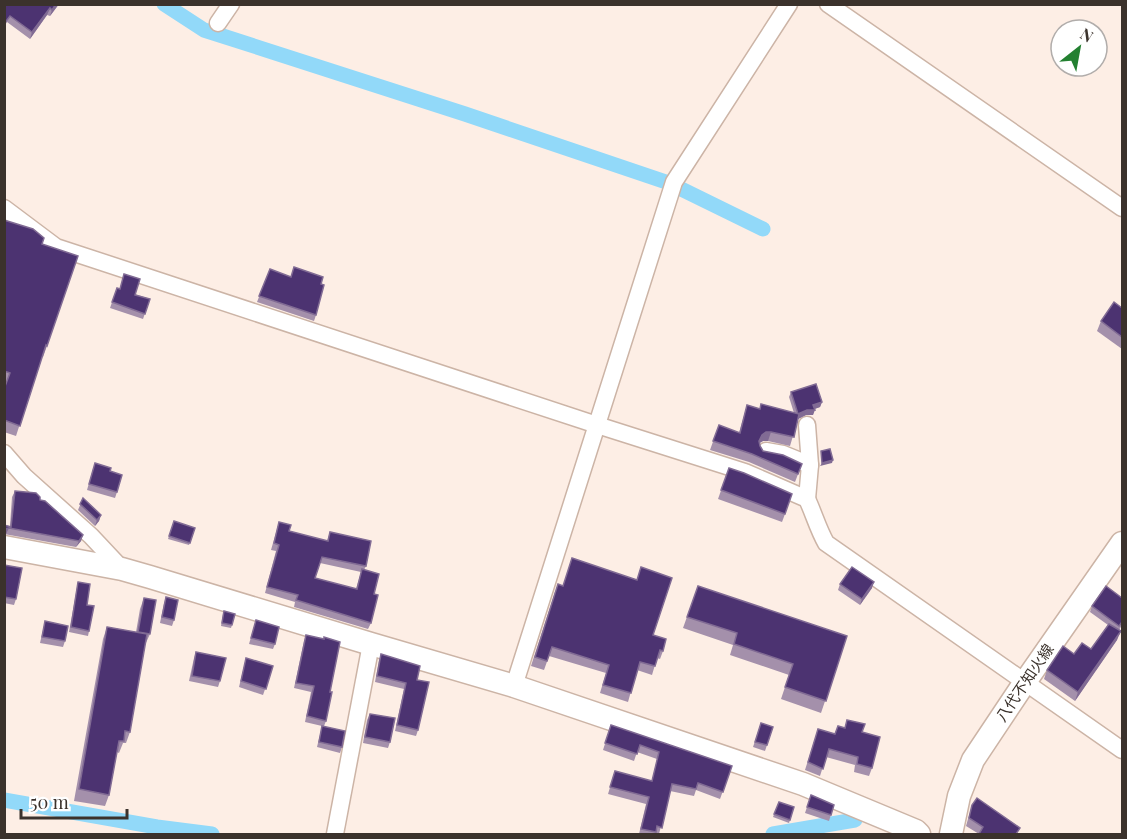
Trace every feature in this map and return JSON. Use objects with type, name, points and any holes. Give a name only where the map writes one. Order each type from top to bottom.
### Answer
[{"type":"street","points":[[218,23],[231,4]]},
{"type":"street","points":[[514,686],[674,182],[789,4]]},
{"type":"street","points":[[828,4],[1122,208]]},
{"type":"street","points":[[4,208],[56,247],[746,472],[807,499]]},
{"type":"street","points":[[807,425],[810,465],[807,499],[826,543],[1122,750]]},
{"type":"street","points":[[766,451],[783,454],[810,465]]},
{"type":"street","points":[[4,453],[24,476],[91,536],[122,569]]},
{"type":"street","name":"八代不知火線","points":[[951,834],[958,796],[973,760],[1024,682],[1122,543]]},
{"type":"street","points":[[4,547],[122,569],[514,686],[803,784],[917,832],[934,828],[958,796]]},
{"type":"street","points":[[335,834],[371,644]]},
{"type":"building","points":[[4,4],[56,4],[52,10],[50,8],[32,32],[10,16],[4,24]]},
{"type":"building","points":[[4,220],[33,229],[44,238],[42,244],[78,256],[20,426],[4,420],[4,389],[10,373],[4,371]]},
{"type":"building","points":[[294,267],[323,277],[321,284],[324,285],[316,315],[259,296],[270,269],[291,277]]},
{"type":"building","points":[[124,274],[140,279],[135,295],[150,299],[145,314],[112,302],[117,288],[120,289]]},
{"type":"building","points":[[1114,302],[1122,308],[1122,337],[1101,321]]},
{"type":"building","points":[[816,384],[822,402],[813,405],[815,410],[807,410],[798,414],[791,392]]},
{"type":"building","points":[[761,404],[799,414],[794,437],[766,432],[759,441],[763,451],[783,455],[802,464],[798,474],[752,454],[713,441],[719,425],[740,433],[747,405],[760,409]]},
{"type":"building","points":[[830,449],[833,460],[822,463],[821,451]]},
{"type":"building","points":[[95,463],[111,468],[110,471],[122,475],[117,492],[89,484]]},
{"type":"building","points":[[729,468],[792,494],[785,514],[721,490]]},
{"type":"building","points":[[15,491],[36,493],[40,500],[45,501],[83,535],[79,541],[4,529],[4,525],[11,527]]},
{"type":"building","points":[[83,498],[101,515],[97,520],[80,504]]},
{"type":"building","points":[[174,521],[195,528],[190,543],[169,536]]},
{"type":"building","points":[[279,522],[291,525],[289,531],[328,541],[330,532],[371,541],[366,566],[322,557],[315,578],[357,589],[362,569],[379,574],[374,594],[378,595],[371,623],[296,600],[298,595],[267,587],[279,545],[274,543]]},
{"type":"building","points":[[572,558],[637,580],[641,567],[672,578],[653,635],[666,639],[663,651],[660,650],[655,666],[640,662],[631,693],[603,685],[609,665],[552,647],[547,661],[535,657],[558,584],[563,586]]},
{"type":"building","points":[[4,565],[22,568],[16,599],[4,597]]},
{"type":"building","points":[[852,567],[874,582],[862,599],[840,584]]},
{"type":"building","points":[[78,582],[90,584],[87,605],[94,606],[89,631],[71,627]]},
{"type":"building","points":[[698,586],[847,636],[826,701],[785,687],[793,664],[734,644],[737,633],[687,617]]},
{"type":"building","points":[[1106,586],[1122,598],[1122,622],[1119,626],[1092,606]]},
{"type":"building","points":[[166,597],[178,600],[174,620],[162,617]]},
{"type":"building","points":[[144,598],[156,600],[150,634],[138,632]]},
{"type":"building","points":[[224,611],[235,614],[232,625],[222,623]]},
{"type":"building","points":[[256,620],[279,627],[275,644],[251,638]]},
{"type":"building","points":[[45,621],[68,626],[65,641],[42,637]]},
{"type":"building","points":[[1109,624],[1121,631],[1078,692],[1047,670],[1063,646],[1074,654],[1082,643],[1091,649]]},
{"type":"building","points":[[107,627],[147,634],[130,732],[125,731],[124,741],[119,741],[109,795],[79,789]]},
{"type":"building","points":[[306,635],[340,642],[326,721],[307,716],[314,686],[296,683]]},
{"type":"building","points":[[196,652],[226,658],[220,681],[192,676]]},
{"type":"building","points":[[381,654],[420,666],[417,680],[429,682],[418,730],[397,725],[406,683],[377,676]]},
{"type":"building","points":[[246,658],[273,666],[266,689],[241,681]]},
{"type":"building","points":[[370,714],[395,718],[390,742],[365,737]]},
{"type":"building","points":[[847,720],[865,724],[862,732],[880,737],[872,768],[857,764],[858,757],[829,749],[823,769],[808,762],[818,729],[835,734],[838,726],[845,728]]},
{"type":"building","points":[[761,723],[773,727],[767,745],[755,742]]},
{"type":"building","points":[[611,725],[732,766],[723,792],[698,783],[696,789],[672,784],[662,828],[657,826],[656,832],[641,829],[649,797],[610,787],[615,771],[652,781],[659,752],[640,745],[637,754],[605,743]]},
{"type":"building","points":[[322,726],[345,731],[342,747],[319,742]]},
{"type":"building","points":[[811,795],[834,805],[831,815],[807,807]]},
{"type":"building","points":[[977,798],[1020,828],[1016,834],[979,834],[983,827],[969,818],[972,805]]},
{"type":"building","points":[[779,802],[794,807],[790,820],[774,814]]},
{"type":"waterway","points":[[164,4],[204,30],[669,183],[763,229]]},
{"type":"waterway","points":[[4,800],[157,827],[212,834]]},
{"type":"waterway","points":[[773,834],[855,820]]}]
